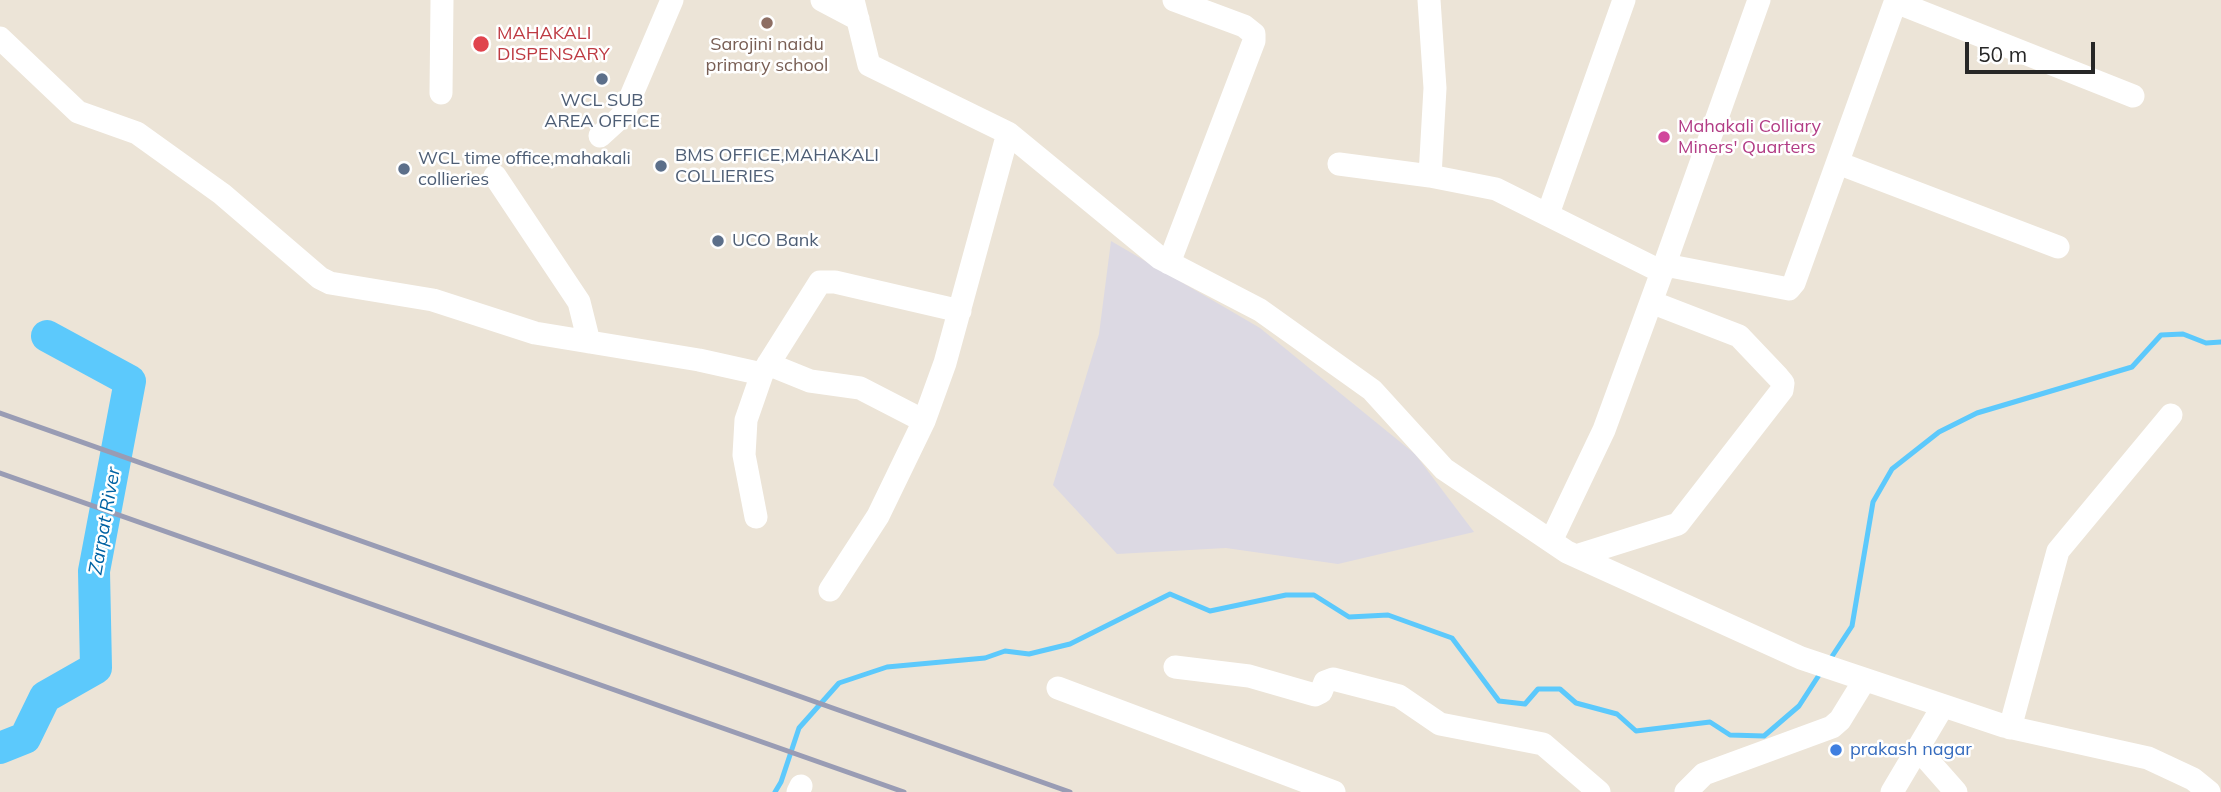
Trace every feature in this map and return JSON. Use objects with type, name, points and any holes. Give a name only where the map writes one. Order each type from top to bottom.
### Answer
[{"type":"street","points":[[441,93],[442,0]]},
{"type":"street","points":[[600,136],[623,115],[672,0]]},
{"type":"street","points":[[822,0],[856,10],[869,65],[1008,133],[1169,262],[1260,310],[1372,390],[1444,469],[1576,556],[1801,658],[2010,728],[2148,758],[2193,779],[2209,792]]},
{"type":"street","points":[[1169,262],[1254,41],[1254,34],[1244,26],[1205,6],[1174,0]]},
{"type":"street","points":[[1429,0],[1435,88],[1430,176]]},
{"type":"street","points":[[1548,214],[1624,0]]},
{"type":"street","points":[[1551,541],[1604,430],[1759,0]]},
{"type":"street","points":[[1339,164],[1430,176],[1496,189],[1664,268],[1782,290],[1789,289],[1794,283],[1896,1],[2133,96]]},
{"type":"street","points":[[0,38],[78,112],[137,133],[222,194],[320,278],[340,285],[433,300],[524,330],[765,369],[810,381],[860,388],[924,421]]},
{"type":"street","points":[[830,590],[878,516],[924,421],[960,311],[1008,133]]},
{"type":"street","points":[[1838,163],[2059,247]]},
{"type":"street","points":[[495,176],[579,302],[589,342]]},
{"type":"street","points":[[756,517],[743,440],[765,369],[820,282],[835,282],[960,311]]},
{"type":"street","points":[[1576,556],[1678,524],[1782,390],[1783,383],[1739,336],[1651,302]]},
{"type":"street","points":[[2010,728],[2058,551],[2171,415]]},
{"type":"street","points":[[1175,667],[1249,676],[1315,695],[1321,692],[1325,682],[1333,679],[1399,696],[1440,724],[1543,744],[1599,792]]},
{"type":"street","points":[[1686,792],[1704,774],[1836,725],[1861,680]]},
{"type":"street","points":[[1058,688],[1334,792]]},
{"type":"street","points":[[1892,792],[1943,706]]},
{"type":"street","points":[[1918,748],[1956,792]]},
{"type":"shaded area","points":[[1111,241],[1260,328],[1415,454],[1474,532],[1338,564],[1226,548],[1117,554],[1053,485],[1099,334]]},
{"type":"waterway","points":[[1829,661],[1852,626],[1873,502],[1892,469],[1939,432],[1977,413],[2132,367],[2161,335],[2183,334],[2206,343],[2221,342]]},
{"type":"waterway","name":"Zarpat River","points":[[0,748],[25,738],[45,697],[96,668],[94,571],[130,381],[47,336]]},
{"type":"waterway","points":[[775,792],[781,782],[799,728],[839,683],[887,667],[985,658],[1005,651],[1029,654],[1070,644],[1170,594],[1210,611],[1286,595],[1314,595],[1349,617],[1388,615],[1452,638],[1499,701],[1525,704],[1538,689],[1560,689],[1576,703],[1617,714],[1636,731],[1710,722],[1730,735],[1764,736],[1799,706],[1821,672]]},
{"type":"railway","points":[[0,413],[1070,792]]},
{"type":"railway","points":[[0,473],[904,792]]},
{"type":"place","name":"Sarojini naidu primary school","points":[[767,23]]},
{"type":"place","name":"MAHAKALI DISPENSARY","points":[[481,44]]},
{"type":"place","name":"WCL SUB AREA OFFICE","points":[[602,79]]},
{"type":"place","name":"Mahakali Colliary Miners' Quarters","points":[[1664,137]]},
{"type":"place","name":"BMS OFFICE,MAHAKALI COLLIERIES","points":[[661,166]]},
{"type":"place","name":"WCL time office,mahakali collieries","points":[[404,169]]},
{"type":"place","name":"UCO Bank","points":[[718,241]]},
{"type":"place","name":"prakash nagar","points":[[1836,750]]}]
